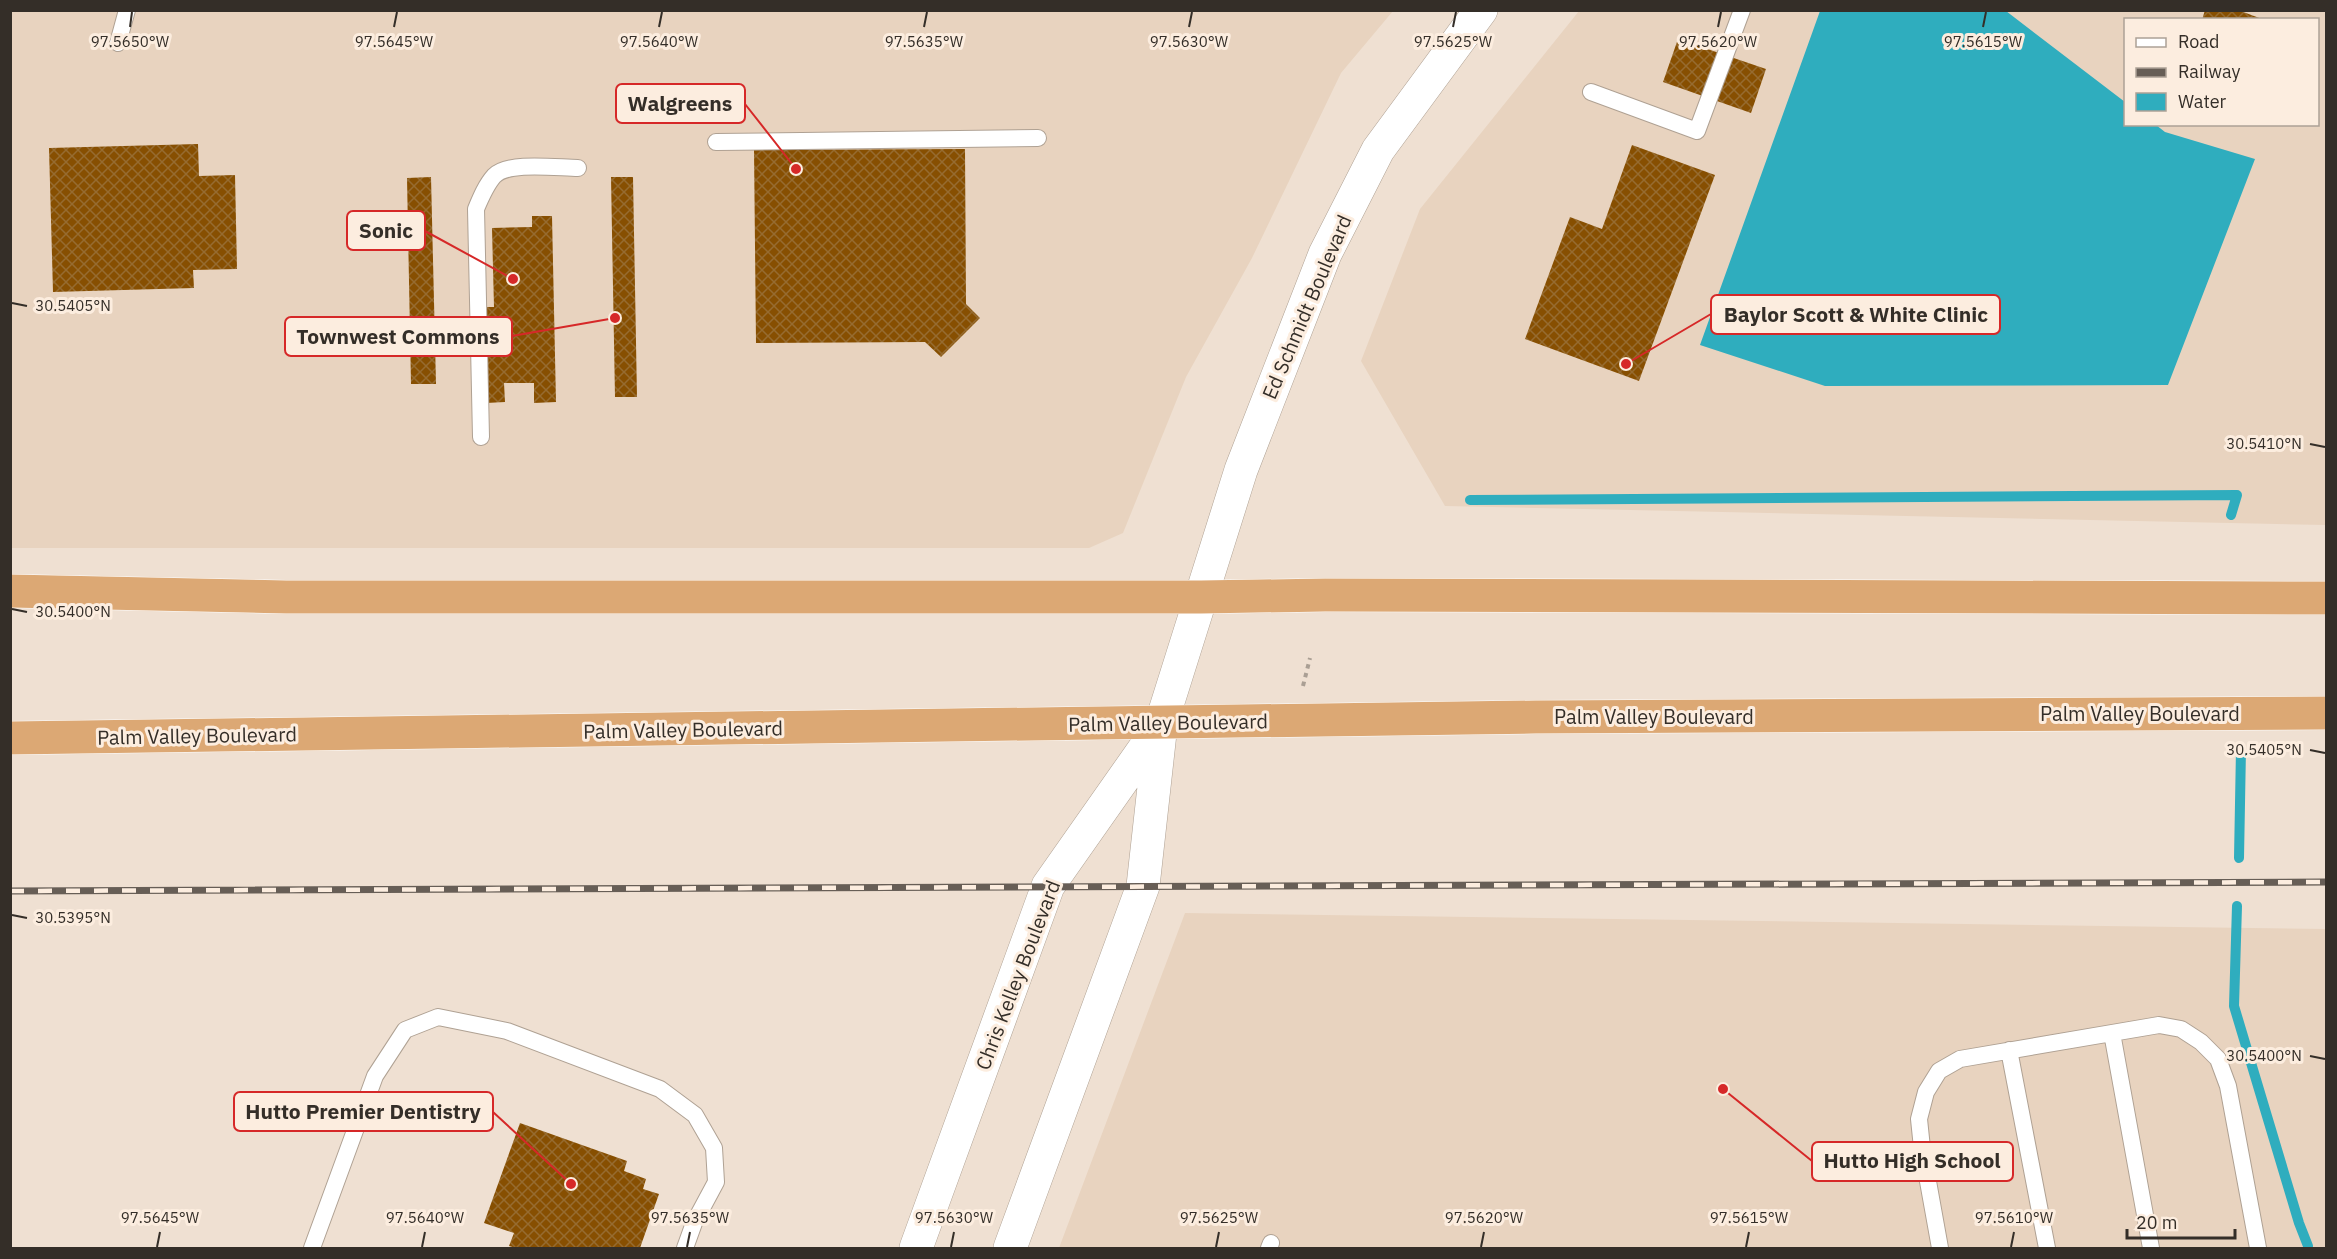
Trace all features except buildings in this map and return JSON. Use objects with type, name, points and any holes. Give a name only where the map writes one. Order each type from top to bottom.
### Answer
[{"type":"highway","points":[[10,591],[286,597],[1361,595],[2326,598]]},
{"type":"highway","name":"Palm Valley Boulevard","points":[[10,738],[1547,717],[2326,713]]},
{"type":"main road","name":"Ed Schmidt Boulevard","points":[[1201,597],[1241,470],[1325,254],[1378,150],[1481,10]]},
{"type":"main road","name":"Chris Kelley Boulevard","points":[[1010,1248],[1143,886],[1161,724],[1201,597]]},
{"type":"main road","name":"Chris Kelley Boulevard","points":[[916,1248],[1048,886],[1161,724]]},
{"type":"lane","points":[[118,43],[127,10]]},
{"type":"lane","points":[[1591,92],[1697,132],[1742,10]]},
{"type":"lane","points":[[716,142],[1038,138]]},
{"type":"lane","points":[[481,437],[477,209],[485,188],[496,173],[515,167],[578,168]]},
{"type":"lane","points":[[312,1248],[375,1076],[405,1030],[438,1017],[507,1031],[660,1089],[695,1115],[714,1148],[716,1182],[694,1223],[685,1248]]},
{"type":"lane","points":[[1940,1248],[1919,1119],[1926,1092],[1938,1071],[1960,1059],[2159,1025],[2181,1029],[2201,1042],[2218,1059],[2228,1086],[2258,1248]]},
{"type":"lane","points":[[2112,1033],[2151,1248]]},
{"type":"lane","points":[[2009,1050],[2047,1248]]},
{"type":"path","points":[[1302,690],[1310,658]]},
{"type":"shaded area","points":[[10,11],[1393,11],[1341,73],[1252,258],[1186,377],[1123,533],[1089,548],[11,548]]},
{"type":"shaded area","points":[[1579,11],[2326,11],[2326,525],[1445,506],[1361,361],[1420,209]]},
{"type":"shaded area","points":[[1185,913],[2326,929],[2326,1248],[1059,1248]]},
{"type":"water","points":[[1820,11],[2006,11],[2124,101],[2124,126],[2157,126],[2165,132],[2255,159],[2168,385],[1825,386],[1700,345]]},
{"type":"waterway","points":[[1470,500],[2237,495],[2231,515]]},
{"type":"waterway","points":[[2239,858],[2241,749]]},
{"type":"waterway","points":[[2237,906],[2234,1006],[2299,1223],[2308,1246]]},
{"type":"railway","points":[[10,891],[2326,882]]},
{"type":"place","name":"Walgreens","points":[[796,169]]},
{"type":"place","name":"Sonic","points":[[513,279]]},
{"type":"place","name":"Townwest Commons","points":[[615,318]]},
{"type":"place","name":"Baylor Scott & White Clinic","points":[[1626,364]]},
{"type":"place","name":"Hutto High School","points":[[1723,1089]]},
{"type":"place","name":"Hutto Premier Dentistry","points":[[571,1184]]}]
